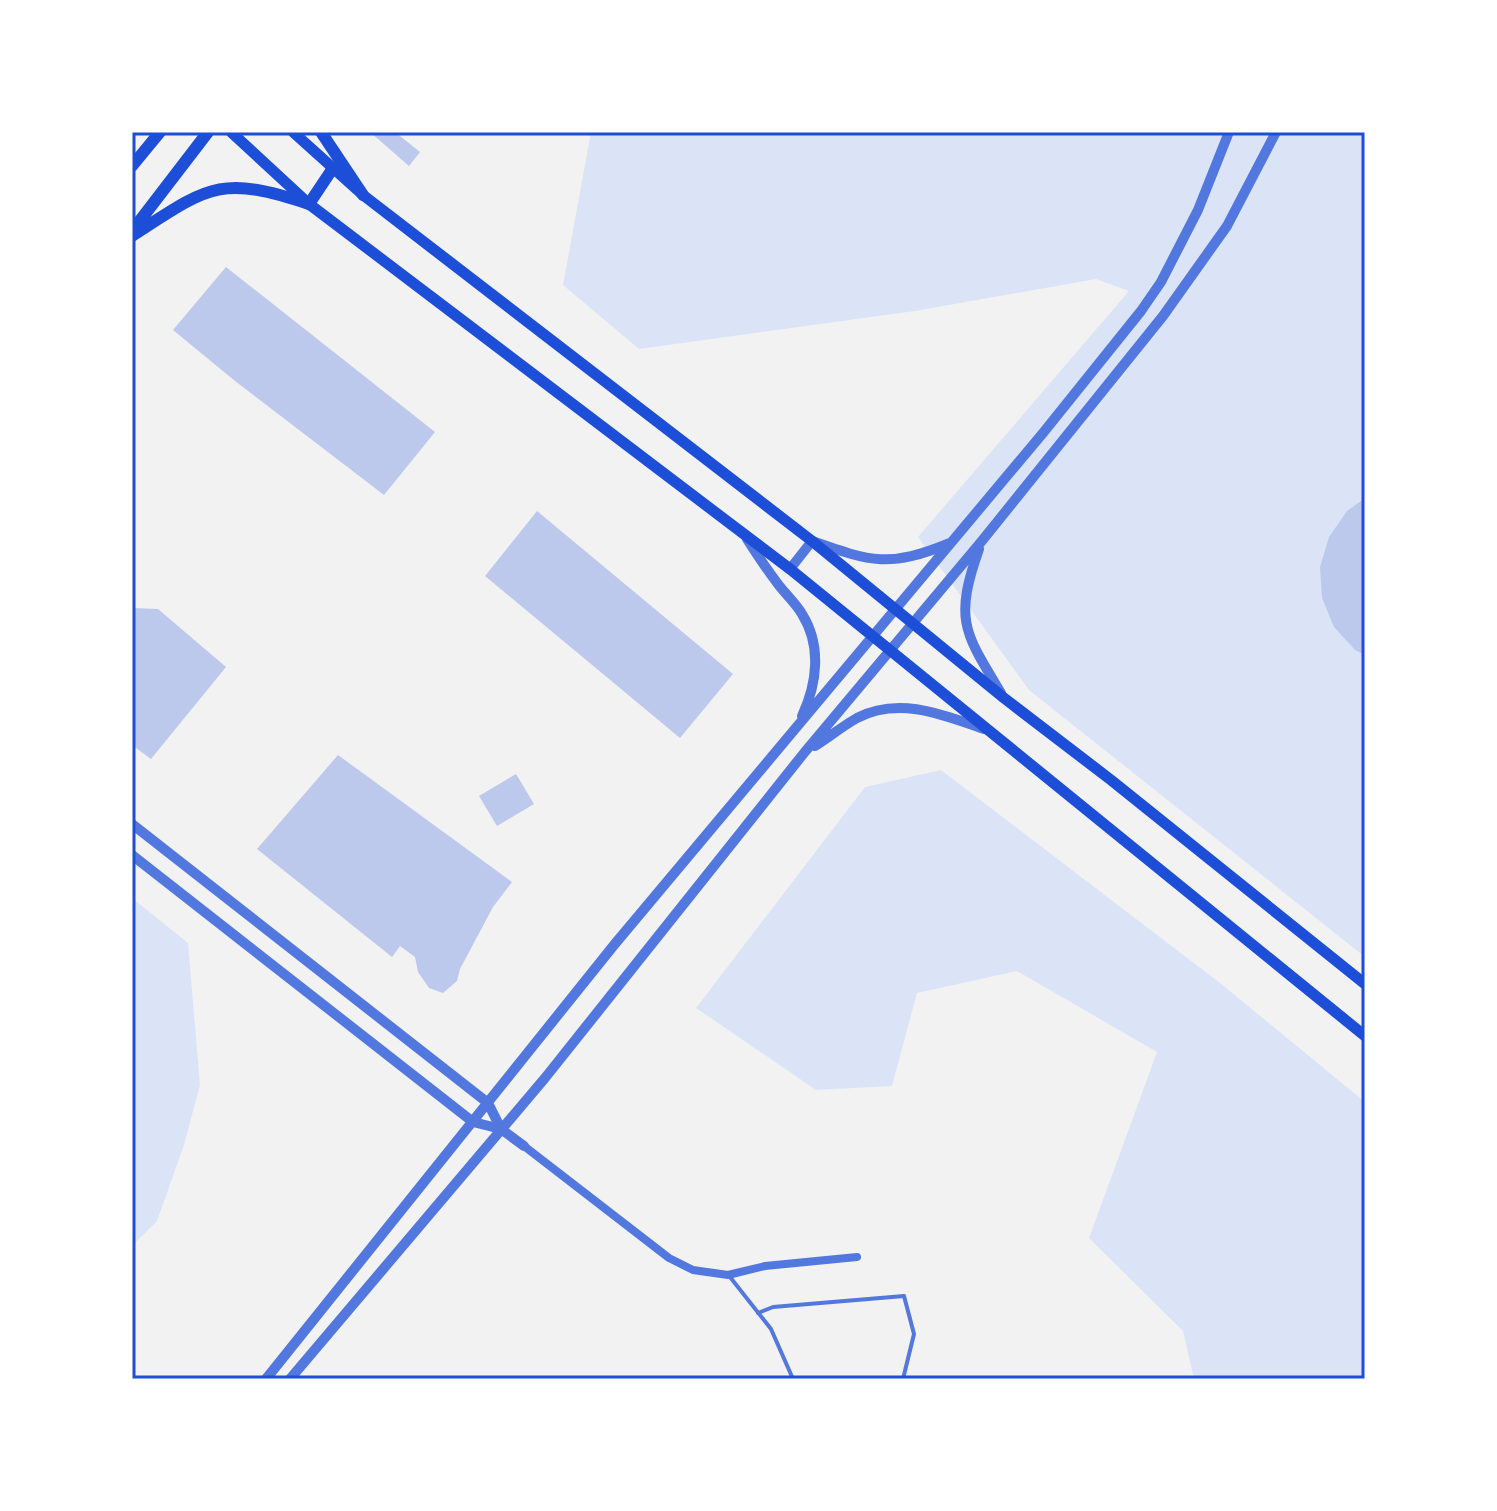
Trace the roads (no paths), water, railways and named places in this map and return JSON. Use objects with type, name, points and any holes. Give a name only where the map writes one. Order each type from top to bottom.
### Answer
[{"type":"main road","points":[[132,166],[160,132]]},
{"type":"main road","points":[[132,234],[208,132]]},
{"type":"main road","points":[[231,132],[309,204],[790,569],[1365,1036]]},
{"type":"main road","points":[[293,132],[363,195],[812,541],[1004,698],[1123,789],[1365,984]]},
{"type":"main road","points":[[321,132],[363,195]]},
{"type":"main road","points":[[309,204],[333,168]]},
{"type":"main road","points":[[132,234],[188,200],[219,189],[249,187],[309,204]]},
{"type":"street","points":[[266,1379],[633,922],[1141,311],[1161,282],[1198,210],[1229,132]]},
{"type":"street","points":[[290,1379],[545,1078],[804,753],[981,542],[1179,296],[1227,226],[1276,132]]},
{"type":"street","points":[[746,537],[809,627],[816,675],[804,712],[793,731]]},
{"type":"street","points":[[790,569],[812,541],[863,559],[881,560],[920,555],[952,542]]},
{"type":"street","points":[[981,542],[966,585],[964,614],[969,637],[1004,698]]},
{"type":"street","points":[[804,753],[857,718],[884,710],[933,711],[984,729]]},
{"type":"street","points":[[132,824],[488,1103],[501,1129]]},
{"type":"street","points":[[132,855],[473,1122],[501,1129],[669,1258],[693,1270],[728,1275],[765,1266],[857,1257]]},
{"type":"lane","points":[[728,1275],[771,1329],[793,1379]]},
{"type":"lane","points":[[758,1313],[773,1307],[904,1296],[914,1334],[903,1379]]}]
